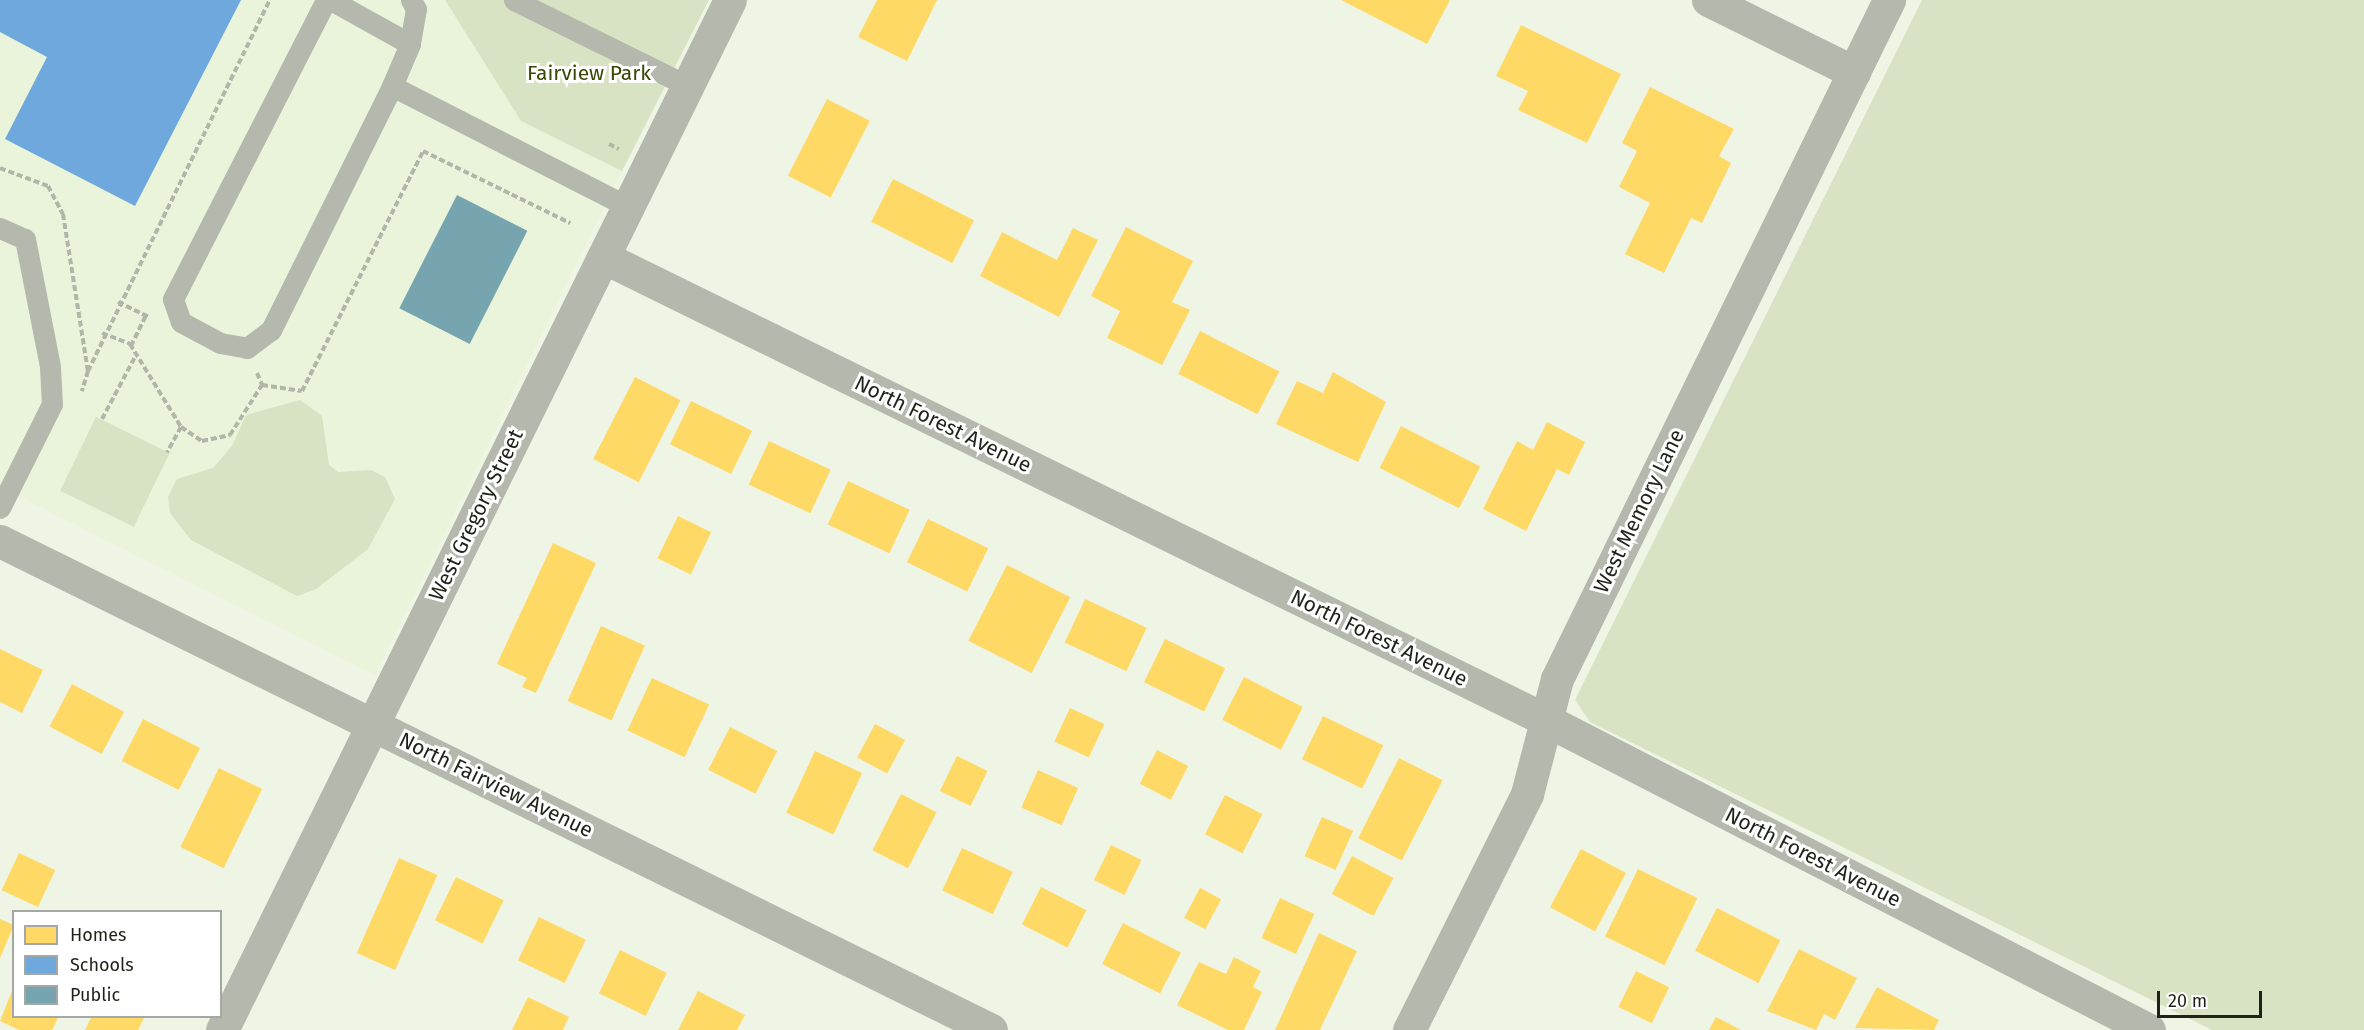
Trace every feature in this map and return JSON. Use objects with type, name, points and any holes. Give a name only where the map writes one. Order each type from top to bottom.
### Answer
[{"type":"street","name":"West Gregory Street","points":[[222,1030],[730,0]]},
{"type":"street","points":[[1708,0],[1854,72]]},
{"type":"street","name":"West Memory Lane","points":[[1409,1030],[1527,794],[1557,679],[1889,0]]},
{"type":"street","name":"North Forest Avenue","points":[[603,257],[1546,720],[2149,1030]]},
{"type":"street","name":"North Fairview Avenue","points":[[0,541],[991,1030]]},
{"type":"lane","points":[[326,0],[173,299],[181,322],[220,343],[246,348],[271,330],[392,86],[410,44],[416,9],[411,0]]},
{"type":"lane","points":[[331,0],[410,44]]},
{"type":"lane","points":[[514,0],[688,86]]},
{"type":"lane","points":[[392,86],[628,207]]},
{"type":"lane","points":[[0,228],[25,239],[51,367],[52,404],[0,508]]},
{"type":"path","points":[[79,399],[102,333],[270,0]]},
{"type":"path","points":[[262,385],[302,391],[423,151],[570,223]]},
{"type":"path","points":[[0,168],[48,186],[63,214],[88,371]]},
{"type":"path","points":[[118,302],[154,319]]},
{"type":"path","points":[[130,344],[146,315]]},
{"type":"path","points":[[102,333],[130,344],[181,427],[202,441],[230,435],[262,385]]},
{"type":"path","points":[[102,419],[137,356]]},
{"type":"path","points":[[246,372],[256,372],[262,385]]},
{"type":"path","points":[[167,452],[181,427]]},
{"type":"shaded area","points":[[0,0],[445,0],[521,121],[622,171],[375,675],[0,487]]},
{"type":"green space","name":"Fairview Park","points":[[445,0],[709,0],[622,171],[521,121]]},
{"type":"green space","points":[[1922,0],[2364,0],[2364,1030],[2212,1030],[1590,722],[1575,700]]},
{"type":"green space","points":[[300,400],[322,416],[329,465],[338,472],[371,470],[385,477],[395,499],[368,549],[316,589],[297,596],[191,540],[170,513],[168,497],[177,479],[213,468],[232,446],[246,415]]},
{"type":"green space","points":[[96,417],[170,453],[134,527],[60,491]]},
{"type":"building: Homes","points":[[877,0],[937,0],[907,61],[858,37]]},
{"type":"building: Homes","points":[[1341,0],[1450,0],[1427,44]]},
{"type":"building: Homes","points":[[1521,25],[1621,74],[1587,143],[1518,110],[1528,91],[1496,76]]},
{"type":"building: Homes","points":[[1650,87],[1734,129],[1719,156],[1731,163],[1702,223],[1691,218],[1664,273],[1625,254],[1650,203],[1619,187],[1637,151],[1622,143]]},
{"type":"building: Homes","points":[[827,99],[870,121],[831,197],[788,176]]},
{"type":"building: Homes","points":[[893,179],[974,220],[952,263],[871,222]]},
{"type":"building: Homes","points":[[1126,227],[1193,261],[1172,302],[1190,310],[1162,365],[1107,338],[1120,311],[1091,296]]},
{"type":"building: Homes","points":[[1073,228],[1098,240],[1059,317],[980,276],[1002,232],[1057,260]]},
{"type":"building: Homes","points":[[1200,331],[1279,371],[1258,414],[1178,374]]},
{"type":"building: Homes","points":[[1333,372],[1386,402],[1358,462],[1276,424],[1297,381],[1323,393]]},
{"type":"building: Homes","points":[[635,377],[680,400],[639,482],[593,459]]},
{"type":"building: Homes","points":[[691,401],[752,431],[731,474],[670,444]]},
{"type":"building: Homes","points":[[1547,422],[1585,442],[1569,475],[1557,469],[1526,531],[1483,509],[1517,441],[1533,450]]},
{"type":"building: Homes","points":[[1401,426],[1480,466],[1459,508],[1380,468]]},
{"type":"building: Homes","points":[[769,441],[831,470],[810,513],[749,485]]},
{"type":"building: Homes","points":[[848,481],[910,510],[889,553],[828,525]]},
{"type":"building: Homes","points":[[678,516],[711,532],[691,574],[657,558]]},
{"type":"building: Homes","points":[[928,519],[988,548],[967,592],[907,562]]},
{"type":"building: Homes","points":[[553,543],[596,563],[536,693],[522,687],[527,678],[497,664]]},
{"type":"building: Homes","points":[[1007,565],[1070,597],[1032,673],[968,641]]},
{"type":"building: Homes","points":[[1085,599],[1147,628],[1126,671],[1065,643]]},
{"type":"building: Homes","points":[[601,626],[645,646],[611,720],[568,701]]},
{"type":"building: Homes","points":[[1165,639],[1225,668],[1204,712],[1144,682]]},
{"type":"building: Homes","points":[[0,649],[43,670],[22,713],[0,702]]},
{"type":"building: Homes","points":[[1244,677],[1303,707],[1281,750],[1222,720]]},
{"type":"building: Homes","points":[[652,678],[709,705],[685,757],[627,731]]},
{"type":"building: Homes","points":[[72,684],[124,712],[102,754],[49,726]]},
{"type":"building: Homes","points":[[1070,708],[1104,724],[1089,758],[1054,742]]},
{"type":"building: Homes","points":[[1323,716],[1383,745],[1362,789],[1302,759]]},
{"type":"building: Homes","points":[[143,719],[200,748],[179,790],[122,761]]},
{"type":"building: Homes","points":[[875,724],[905,740],[887,774],[857,758]]},
{"type":"building: Homes","points":[[730,727],[777,751],[755,794],[708,770]]},
{"type":"building: Homes","points":[[1157,750],[1188,766],[1171,800],[1140,784]]},
{"type":"building: Homes","points":[[815,751],[862,773],[833,835],[786,813]]},
{"type":"building: Homes","points":[[957,756],[988,771],[970,806],[940,791]]},
{"type":"building: Homes","points":[[1399,758],[1443,780],[1402,860],[1358,838]]},
{"type":"building: Homes","points":[[219,768],[262,789],[224,868],[180,847]]},
{"type":"building: Homes","points":[[1038,770],[1078,788],[1062,825],[1021,807]]},
{"type":"building: Homes","points":[[901,794],[937,812],[908,868],[872,850]]},
{"type":"building: Homes","points":[[1225,795],[1262,814],[1242,853],[1205,834]]},
{"type":"building: Homes","points":[[1322,817],[1353,831],[1336,870],[1305,856]]},
{"type":"building: Homes","points":[[1111,845],[1142,860],[1124,895],[1094,880]]},
{"type":"building: Homes","points":[[962,848],[1013,872],[993,914],[942,891]]},
{"type":"building: Homes","points":[[1581,849],[1626,873],[1595,931],[1550,907]]},
{"type":"building: Homes","points":[[19,853],[55,870],[38,907],[2,890]]},
{"type":"building: Homes","points":[[1352,856],[1393,878],[1373,916],[1332,894]]},
{"type":"building: Homes","points":[[399,858],[437,875],[395,970],[357,953]]},
{"type":"building: Homes","points":[[1638,869],[1697,898],[1664,965],[1605,936]]},
{"type":"building: Homes","points":[[456,877],[504,900],[483,943],[435,920]]},
{"type":"building: Homes","points":[[1041,887],[1086,910],[1067,948],[1022,924]]},
{"type":"building: Homes","points":[[1200,888],[1221,899],[1205,929],[1184,918]]},
{"type":"building: Homes","points":[[1280,898],[1314,914],[1296,954],[1261,938]]},
{"type":"building: Homes","points":[[1717,908],[1780,940],[1758,983],[1695,951]]},
{"type":"building: Homes","points":[[539,917],[586,940],[565,983],[518,960]]},
{"type":"building: Homes","points":[[0,919],[12,924],[12,930],[0,958]]},
{"type":"building: Homes","points":[[1123,923],[1181,953],[1160,993],[1102,964]]},
{"type":"building: Homes","points":[[1319,933],[1357,951],[1320,1030],[1275,1030]]},
{"type":"building: Homes","points":[[1799,949],[1857,978],[1835,1020],[1824,1014],[1816,1030],[1767,1011]]},
{"type":"building: Homes","points":[[620,950],[667,973],[646,1016],[599,993]]},
{"type":"building: Homes","points":[[1234,957],[1261,971],[1253,987],[1262,992],[1244,1030],[1228,1030],[1177,1005],[1199,962],[1226,974]]},
{"type":"building: Homes","points":[[1636,971],[1669,987],[1652,1023],[1618,1007]]},
{"type":"building: Homes","points":[[1877,987],[1939,1020],[1934,1030],[1855,1028]]},
{"type":"building: Homes","points":[[12,991],[12,1018],[58,1018],[52,1030],[19,1030],[0,1021]]},
{"type":"building: Homes","points":[[698,991],[745,1015],[737,1030],[678,1030]]},
{"type":"building: Homes","points":[[528,997],[569,1017],[563,1030],[512,1030]]},
{"type":"building: Homes","points":[[1716,1017],[1741,1030],[1709,1030]]},
{"type":"building: Homes","points":[[91,1018],[144,1018],[138,1030],[85,1030]]},
{"type":"building: Schools","points":[[0,0],[241,0],[135,206],[5,139],[47,57],[0,32]]},
{"type":"building: Public","points":[[457,195],[527,231],[470,344],[399,308]]}]
